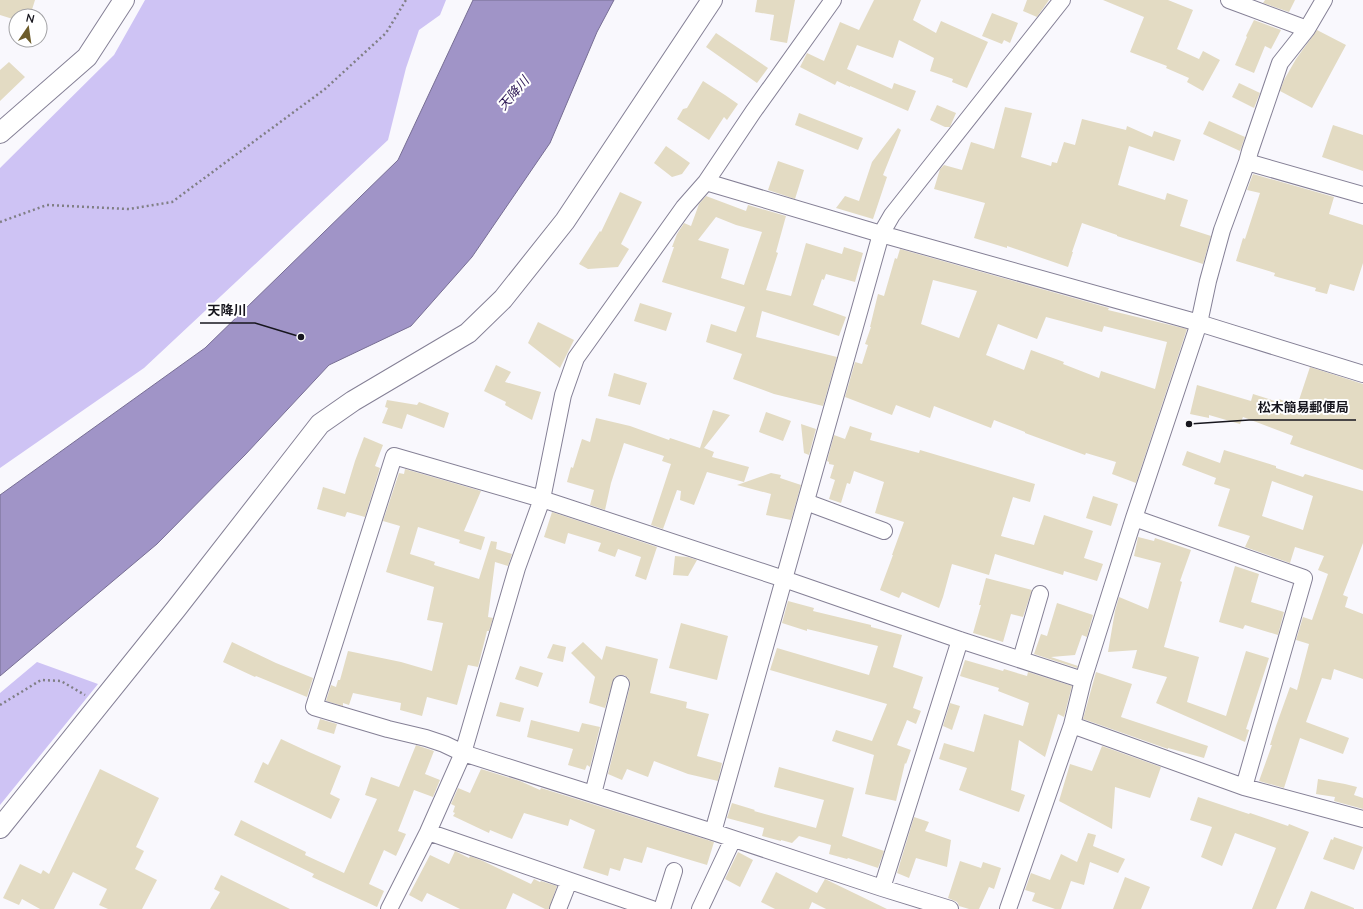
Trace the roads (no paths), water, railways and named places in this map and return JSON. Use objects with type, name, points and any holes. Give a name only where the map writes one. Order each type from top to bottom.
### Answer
[{"type":"street","points":[[0,133],[87,57],[124,0]]},
{"type":"street","points":[[0,828],[176,609],[320,424],[353,401],[468,333],[503,299],[566,221],[712,0]]},
{"type":"street","points":[[389,909],[428,832],[463,753],[517,568],[542,499],[563,395],[576,358],[684,207],[706,182],[753,112],[833,0]]},
{"type":"street","points":[[713,832],[882,234],[896,211],[1062,0]]},
{"type":"street","points":[[1229,0],[1307,29]]},
{"type":"street","points":[[1008,909],[1072,725],[1083,680],[1134,518],[1199,323],[1208,281],[1222,230],[1247,162],[1280,63],[1307,29],[1324,0]]},
{"type":"street","points":[[1247,162],[1363,194]]},
{"type":"street","points":[[706,182],[882,234],[1199,323],[1363,374]]},
{"type":"street","points":[[950,909],[463,753],[432,740],[388,729],[314,707],[394,456],[542,499],[1083,680]]},
{"type":"street","points":[[806,502],[884,531]]},
{"type":"street","points":[[1134,518],[1304,578],[1244,787]]},
{"type":"street","points":[[1020,659],[1040,594]]},
{"type":"street","points":[[882,888],[960,640]]},
{"type":"street","points":[[594,794],[621,684]]},
{"type":"street","points":[[1072,725],[1244,787],[1363,819]]},
{"type":"street","points":[[428,832],[652,909]]},
{"type":"street","points":[[700,909],[733,839]]},
{"type":"street","points":[[662,909],[674,871]]},
{"type":"street","points":[[558,909],[569,881]]},
{"type":"water","name":"天降川","points":[[473,0],[614,0],[597,32],[550,143],[472,257],[411,326],[329,365],[245,455],[157,544],[0,676],[0,495],[205,348],[398,160]]},
{"type":"place","name":"天降川","points":[[301,337]]},
{"type":"place","name":"松木簡易郵便局","points":[[1189,424]]}]
